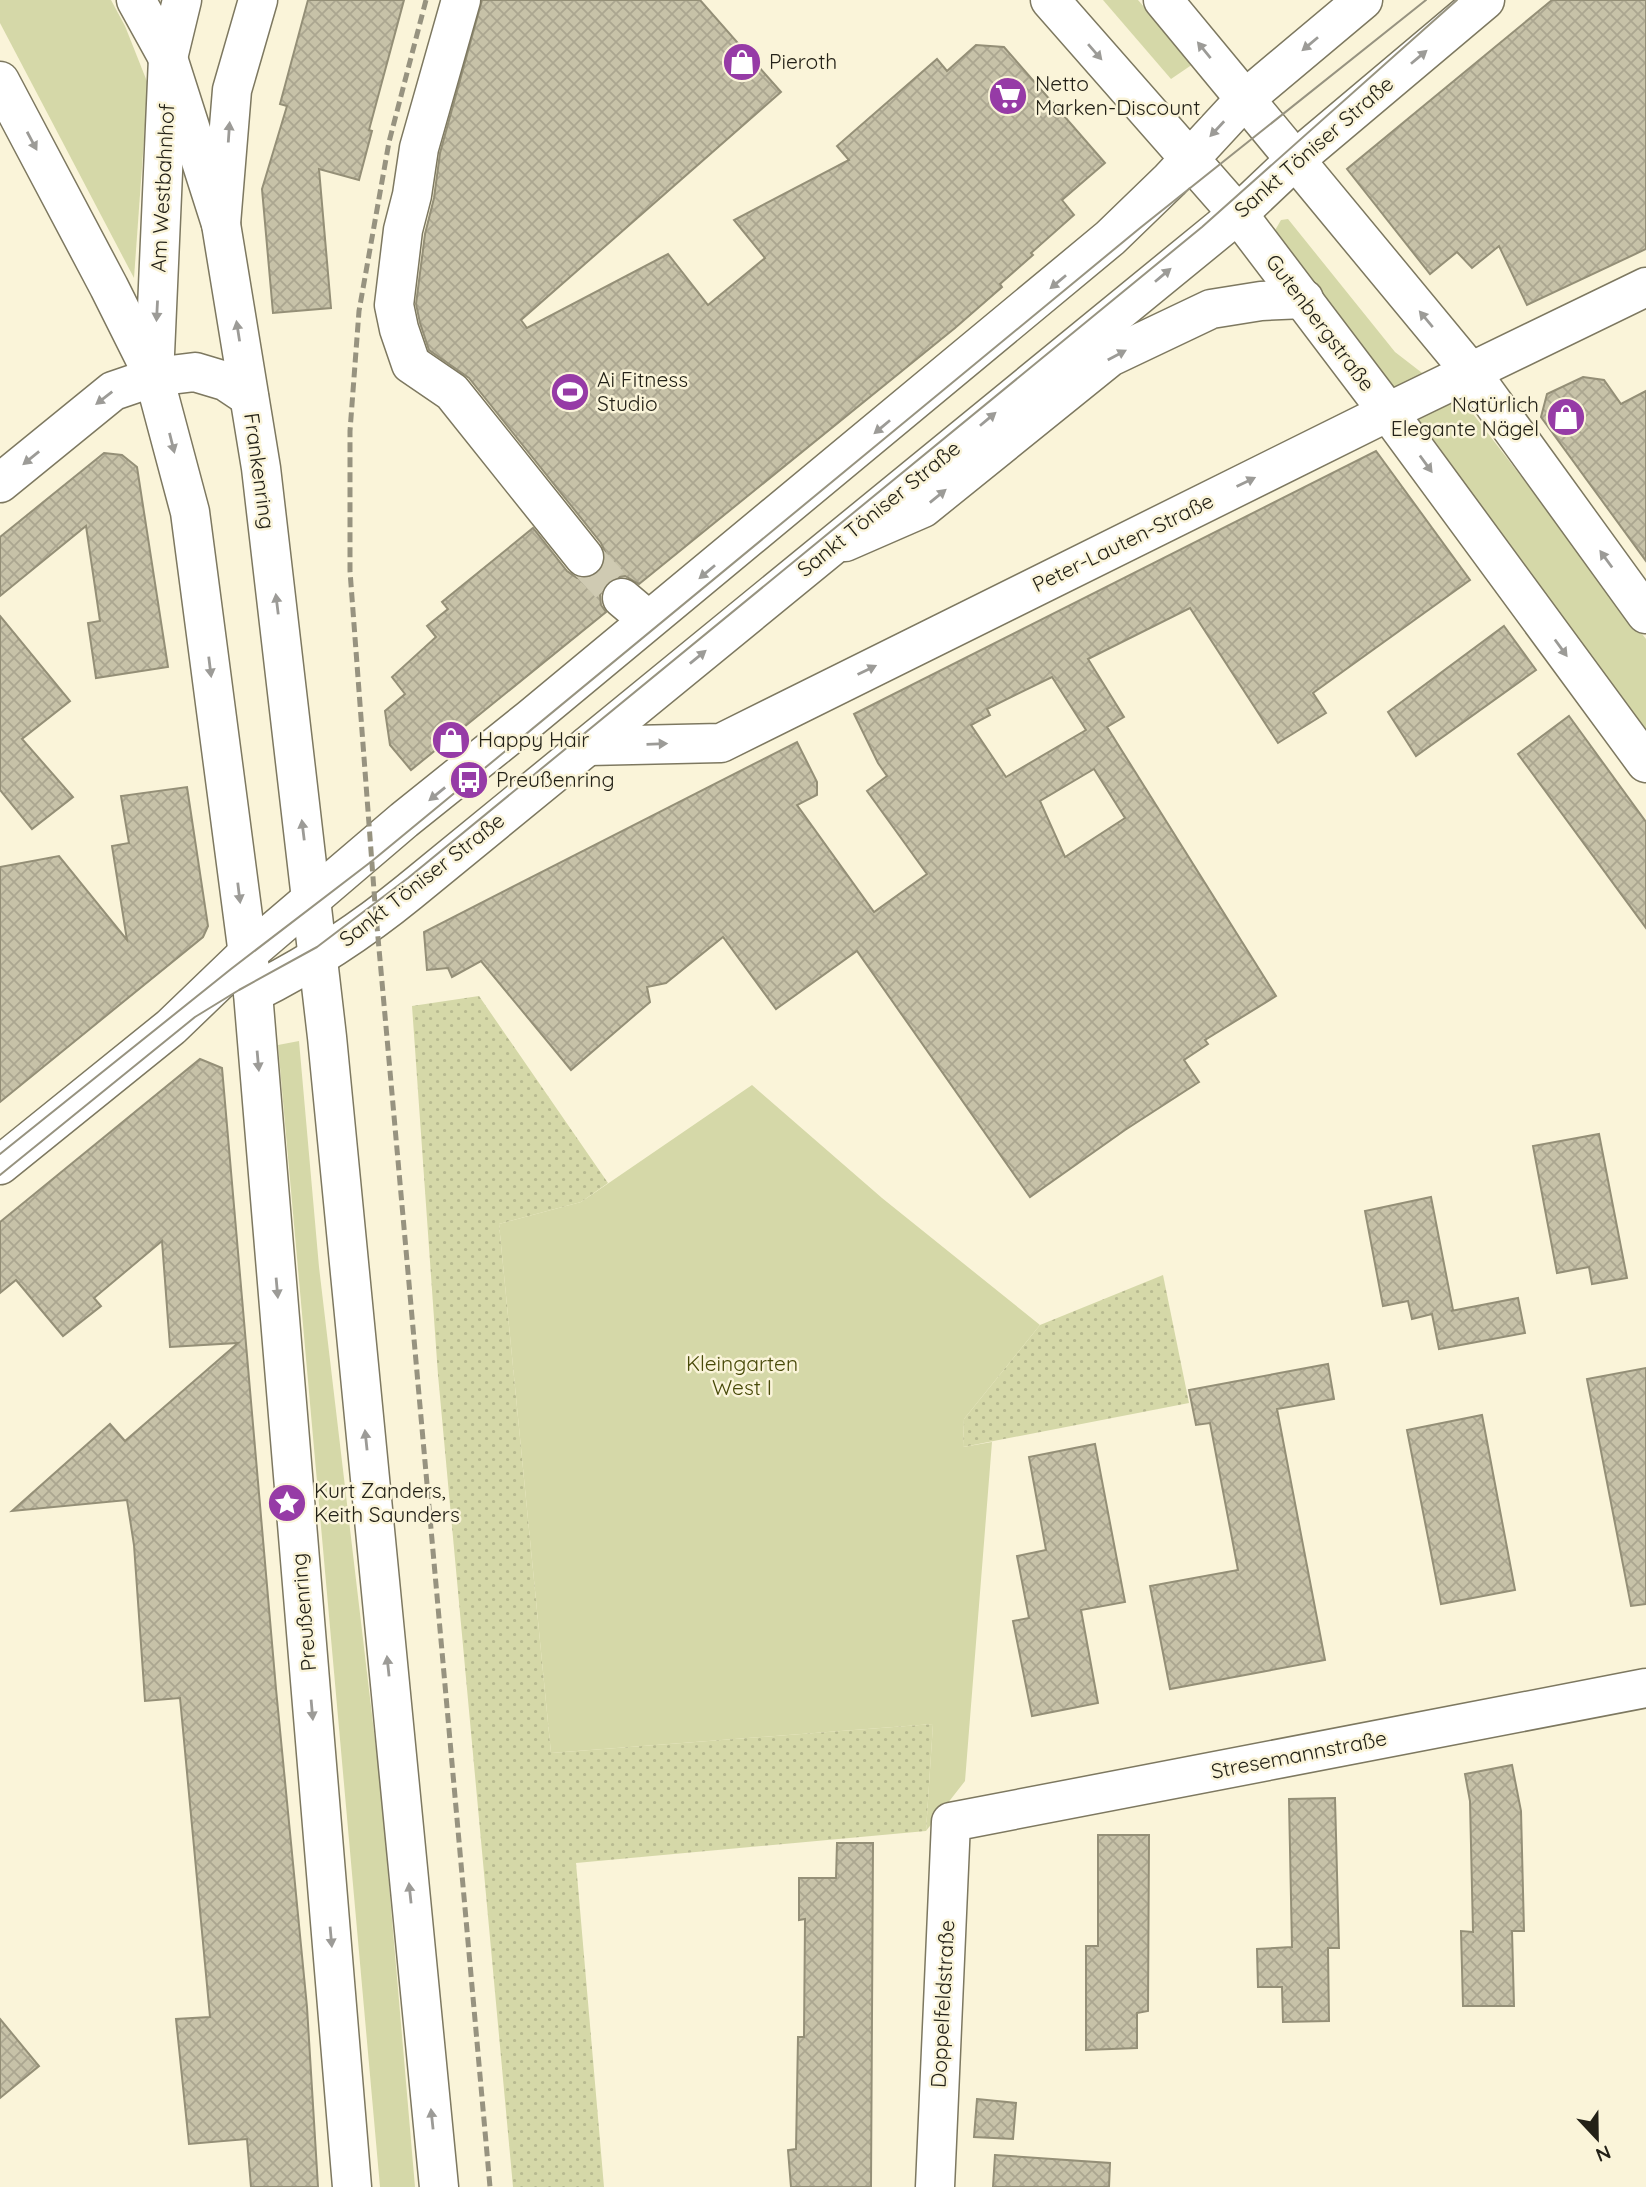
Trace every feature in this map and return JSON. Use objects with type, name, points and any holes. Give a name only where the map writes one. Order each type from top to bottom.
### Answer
[{"type":"main road","name":"Frankenring","points":[[136,0],[169,58],[221,224],[261,468],[318,958]]},
{"type":"main road","name":"Am Westbahnhof","points":[[154,377],[169,58],[182,0]]},
{"type":"main road","points":[[221,224],[232,90],[258,0]]},
{"type":"main road","points":[[461,0],[419,148],[412,195],[403,230],[394,305],[398,329],[411,364],[452,392],[584,556]]},
{"type":"main road","name":"Gutenbergstraße","points":[[1051,0],[1238,214],[1388,412],[1646,764]]},
{"type":"main road","points":[[1163,0],[1470,371],[1646,614]]},
{"type":"main road","points":[[0,1165],[171,1027],[247,954],[635,609],[1110,238],[1245,99],[1363,0]]},
{"type":"main road","name":"Sankt Töniser Straße","points":[[171,1027],[253,993],[318,958],[377,918],[1238,214],[1295,160],[1485,0]]},
{"type":"main road","points":[[0,81],[154,377],[190,512],[247,954]]},
{"type":"main road","name":"Peter-Lauten-Straße","points":[[589,746],[721,743],[1470,371],[1646,287]]},
{"type":"main road","points":[[833,547],[923,508],[1110,357],[1211,309],[1261,301],[1304,299]]},
{"type":"main road","points":[[0,483],[113,391],[154,377],[195,372],[225,382],[249,397]]},
{"type":"main road","name":"Preußenring","points":[[247,954],[253,993],[352,2187]]},
{"type":"main road","points":[[318,958],[439,2187]]},
{"type":"main road","name":"Stresemannstraße","points":[[951,1822],[1646,1688]]},
{"type":"main road","name":"Doppelfeldstraße","points":[[935,2187],[951,1822]]},
{"type":"green space","points":[[0,0],[111,0],[125,26],[148,84],[134,278],[0,23]]},
{"type":"green space","points":[[1103,0],[1138,0],[1193,64],[1171,79]]},
{"type":"green space","points":[[1288,219],[1395,352],[1470,410],[1646,639],[1646,744],[1437,444],[1274,232],[1281,220]]},
{"type":"green space","points":[[479,996],[608,1183],[581,1202],[499,1224],[551,1753],[933,1724],[926,1831],[576,1863],[604,2187],[513,2187],[438,1375],[412,1006]]},
{"type":"green space","points":[[299,1041],[319,1267],[381,1791],[415,2187],[380,2187],[278,1045]]},
{"type":"green space","name":"Kleingarten West I","points":[[752,1085],[882,1198],[1040,1325],[964,1419],[963,1447],[992,1442],[965,1781],[926,1831],[933,1724],[551,1753],[499,1224],[581,1202]]},
{"type":"green space","points":[[1163,1275],[1189,1403],[963,1447],[964,1419],[1040,1325]]},
{"type":"building","points":[[308,0],[404,0],[369,130],[372,131],[359,180],[319,169],[331,308],[273,313],[262,189],[287,106],[280,104]]},
{"type":"building","points":[[482,0],[700,0],[781,92],[521,320],[527,328],[668,254],[708,305],[765,258],[734,220],[849,160],[837,146],[937,59],[947,71],[976,45],[1004,47],[1105,163],[1062,200],[1074,215],[1000,284],[1002,287],[639,584],[625,576],[606,583],[600,595],[601,605],[606,612],[411,770],[390,745],[385,711],[405,694],[392,677],[436,637],[427,626],[448,609],[442,602],[533,528],[567,571],[577,578],[587,579],[597,574],[604,566],[606,554],[601,543],[469,378],[429,350],[420,323],[416,304],[440,153]]},
{"type":"building","points":[[1552,0],[1646,0],[1646,249],[1527,305],[1499,246],[1472,268],[1457,252],[1430,274],[1347,169]]},
{"type":"building","points":[[1583,377],[1604,380],[1621,404],[1646,391],[1646,561],[1541,417],[1547,394]]},
{"type":"building","points":[[1376,451],[1470,580],[1313,693],[1326,713],[1278,743],[1190,608],[1088,659],[1124,717],[1107,727],[1276,996],[1205,1040],[1208,1044],[1184,1060],[1199,1082],[1030,1197],[857,951],[776,1009],[723,937],[666,983],[647,987],[650,1002],[571,1070],[481,961],[452,977],[448,968],[427,970],[424,932],[797,742],[817,782],[817,795],[797,805],[874,912],[927,874],[867,791],[887,776],[854,714]],"holes":[[[1052,677],[1086,730],[1006,777],[971,725],[990,715],[987,709]],[[1094,769],[1125,818],[1065,857],[1040,801]]]},
{"type":"building","points":[[104,453],[122,455],[137,467],[168,667],[96,678],[88,623],[100,621],[86,526],[0,596],[0,537]]},
{"type":"building","points":[[0,616],[70,701],[22,739],[73,797],[32,829],[0,790]]},
{"type":"building","points":[[1504,626],[1536,670],[1416,756],[1388,712]]},
{"type":"building","points":[[1569,716],[1646,822],[1646,928],[1518,754]]},
{"type":"building","points":[[187,787],[208,926],[203,937],[0,1102],[0,867],[59,856],[127,940],[112,846],[129,843],[121,796]]},
{"type":"building","points":[[200,1059],[222,1068],[276,1689],[307,2007],[318,2187],[251,2187],[247,2139],[189,2144],[176,2019],[210,2017],[180,1698],[145,1701],[134,1545],[127,1500],[12,1511],[110,1424],[125,1441],[238,1343],[170,1347],[162,1241],[94,1298],[101,1306],[63,1336],[16,1280],[0,1293],[0,1222]]},
{"type":"building","points":[[1599,1134],[1627,1278],[1592,1284],[1589,1267],[1557,1273],[1533,1146]]},
{"type":"building","points":[[1431,1197],[1453,1310],[1451,1311],[1518,1298],[1525,1333],[1439,1349],[1432,1314],[1412,1319],[1408,1301],[1383,1306],[1365,1211]]},
{"type":"building","points":[[1328,1364],[1334,1399],[1277,1409],[1325,1660],[1170,1689],[1150,1586],[1238,1570],[1210,1423],[1196,1425],[1189,1390]]},
{"type":"building","points":[[1646,1368],[1646,1604],[1631,1606],[1587,1379]]},
{"type":"building","points":[[1482,1415],[1515,1590],[1441,1604],[1407,1430]]},
{"type":"building","points":[[1095,1444],[1125,1602],[1081,1610],[1098,1703],[1032,1716],[1013,1621],[1029,1618],[1017,1556],[1046,1550],[1029,1457]]},
{"type":"building","points":[[1512,1765],[1521,1811],[1524,1931],[1512,1931],[1514,2006],[1463,2006],[1461,1931],[1473,1932],[1470,1801],[1465,1774]]},
{"type":"building","points":[[1335,1798],[1339,1948],[1328,1948],[1329,2021],[1283,2022],[1282,1987],[1258,1987],[1257,1949],[1292,1947],[1289,1799]]},
{"type":"building","points":[[1098,1835],[1149,1835],[1148,2011],[1137,2013],[1137,2048],[1086,2050],[1086,1946],[1098,1946]]},
{"type":"building","points":[[837,1843],[873,1843],[871,2187],[791,2187],[788,2150],[796,2149],[798,2037],[804,2037],[805,1919],[799,1920],[799,1878],[836,1878]]},
{"type":"building","points":[[0,2019],[39,2066],[0,2098]]},
{"type":"building","points":[[977,2099],[1016,2103],[1013,2139],[974,2137]]},
{"type":"building","points":[[995,2155],[1110,2163],[1109,2187],[993,2187]]},
{"type":"tunnel","points":[[584,557],[622,598]]},
{"type":"tram line","points":[[0,1154],[231,969],[372,861],[1140,228],[1426,0]]},
{"type":"tram line","points":[[0,1175],[195,1017],[317,947],[408,878],[1202,227],[1457,0]]},
{"type":"railway","points":[[426,0],[389,142],[359,311],[350,431],[350,571],[375,904],[490,2187]]},
{"type":"place","name":"Pieroth","points":[[742,62]]},
{"type":"place","name":"Netto Marken-Discount","points":[[1008,96]]},
{"type":"place","name":"Ai Fitness Studio","points":[[570,392]]},
{"type":"place","name":"Natürlich Elegante Nägel","points":[[1566,417]]},
{"type":"place","name":"Happy Hair","points":[[451,740]]},
{"type":"place","name":"Preußenring","points":[[469,780]]},
{"type":"place","name":"Kurt Zanders, Keith Saunders","points":[[287,1503]]}]
